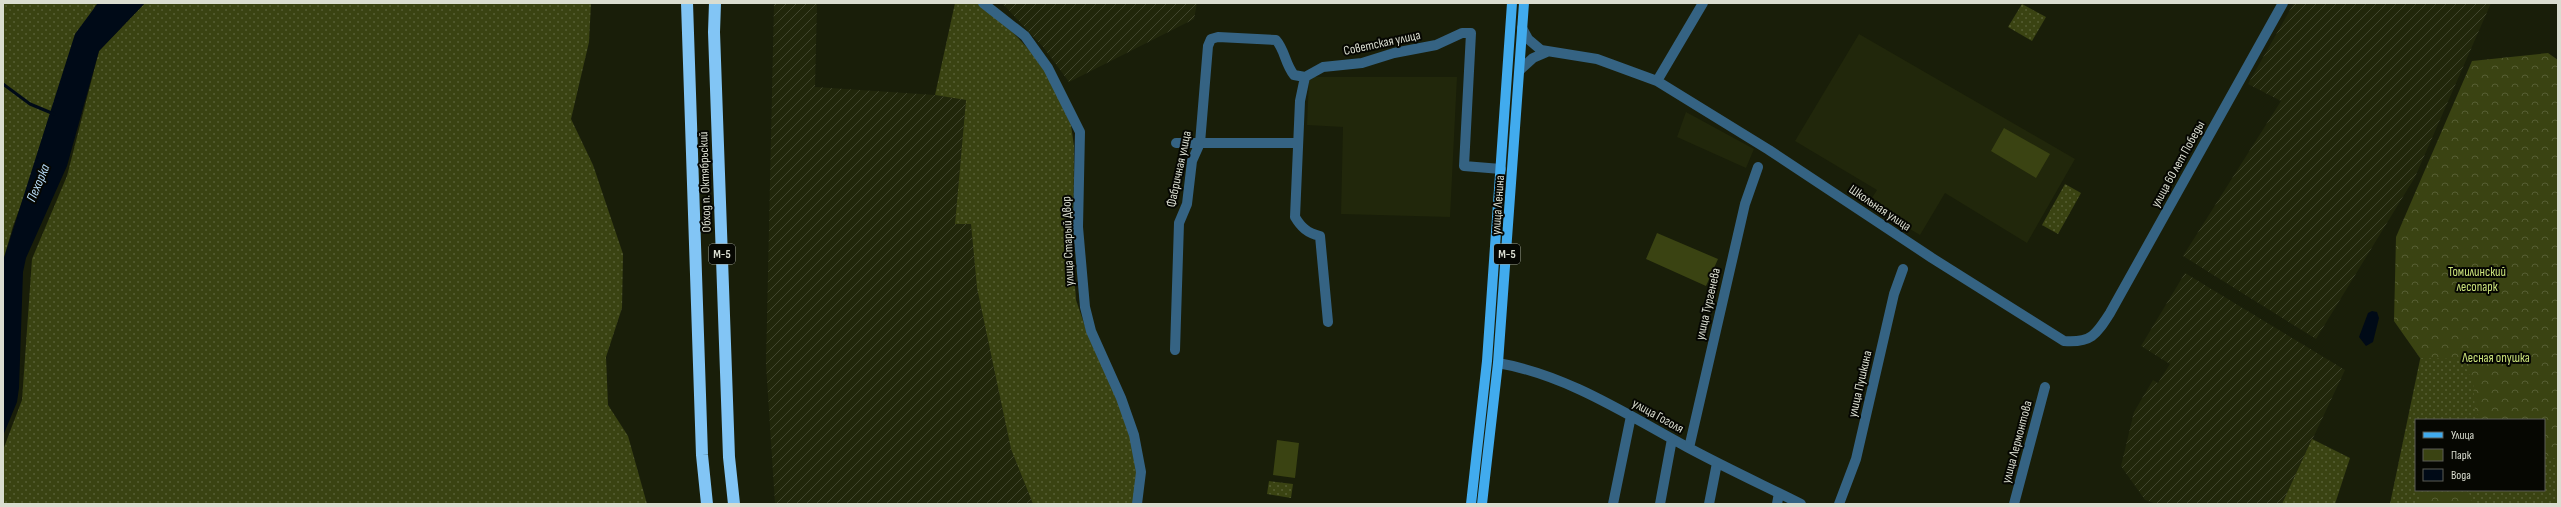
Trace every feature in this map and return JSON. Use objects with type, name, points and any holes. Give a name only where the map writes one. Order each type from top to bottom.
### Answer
[{"type":"highway","name":"Обход п. Октябрьский","points":[[687,3],[702,455],[707,504]]},
{"type":"highway","name":"Обход п. Октябрьский","points":[[715,3],[714,32],[729,449],[734,504]]},
{"type":"main road","name":"улица Ленина","points":[[1471,504],[1487,361],[1512,3]]},
{"type":"main road","name":"улица Ленина","points":[[1482,504],[1498,363],[1524,3]]},
{"type":"street","name":"улица Старый Двор","points":[[982,3],[1025,36],[1048,68],[1080,132],[1078,227],[1085,307],[1091,331],[1121,398],[1134,435],[1141,472],[1137,504]]},
{"type":"street","points":[[1657,81],[1703,3]]},
{"type":"street","name":"улица 60 лет Победы","points":[[2092,336],[2110,313],[2284,3]]},
{"type":"street","name":"Школьная улица","points":[[1522,28],[1534,45],[1547,52],[1597,59],[1657,81],[1770,150],[1932,258],[2064,341],[2081,342],[2092,336]]},
{"type":"street","name":"Советская улица","points":[[1305,77],[1323,67],[1362,63],[1394,53],[1436,45],[1462,33],[1471,33],[1464,166],[1501,169]]},
{"type":"street","name":"Фабричная улица","points":[[1175,350],[1179,223],[1188,204],[1192,161],[1200,143],[1208,46],[1212,39],[1218,37],[1276,40],[1282,46],[1288,68],[1294,75],[1305,77]]},
{"type":"street","points":[[1520,70],[1533,58],[1547,52]]},
{"type":"street","points":[[1305,77],[1300,101],[1295,216],[1300,226],[1311,234],[1320,236],[1328,322]]},
{"type":"street","points":[[1176,143],[1298,143]]},
{"type":"street","name":"улица Тургенева","points":[[1689,448],[1745,204],[1758,167]]},
{"type":"street","name":"улица Пушкина","points":[[1839,504],[1856,459],[1894,294],[1903,269]]},
{"type":"street","name":"улица Гоголя","points":[[1498,363],[1552,377],[1581,389],[1717,463],[1801,504]]},
{"type":"street","name":"улица Лермонтова","points":[[2014,504],[2045,387]]},
{"type":"street","points":[[1613,504],[1631,416]]},
{"type":"street","points":[[1660,504],[1672,439]]},
{"type":"street","points":[[1709,504],[1717,463]]},
{"type":"street","points":[[1777,504],[1779,493]]},
{"type":"shaded area","points":[[774,3],[817,3],[815,87],[935,95],[966,100],[955,224],[971,224],[977,288],[1011,449],[1033,504],[775,504],[766,364]]},
{"type":"shaded area","points":[[1002,3],[1197,3],[1194,19],[1069,82],[1044,48]]},
{"type":"shaded area","points":[[2294,3],[2491,3],[2415,177],[2316,339],[2183,256],[2281,101],[2248,84]]},
{"type":"shaded area","points":[[1859,34],[2075,159],[2027,243],[1945,193],[1920,235],[1868,204],[1877,190],[1795,141]]},
{"type":"shaded area","points":[[1309,77],[1457,77],[1450,217],[1341,214],[1343,127],[1307,125]]},
{"type":"shaded area","points":[[1686,112],[1754,149],[1746,168],[1677,137]]},
{"type":"shaded area","points":[[2185,273],[2345,370],[2282,504],[2157,504],[2145,500],[2121,466],[2134,412],[2153,380],[2158,383],[2170,364],[2141,346]]},
{"type":"green space","points":[[3,3],[98,3],[95,6],[13,226],[3,261]]},
{"type":"green space","points":[[145,3],[591,3],[589,42],[571,119],[593,165],[623,254],[622,308],[606,357],[608,405],[628,436],[647,504],[3,504],[3,450],[22,400],[32,259],[67,176],[99,51]]},
{"type":"green space","points":[[955,3],[978,3],[1002,21],[1035,56],[1046,71],[1071,125],[1074,146],[1073,258],[1076,300],[1087,332],[1139,447],[1134,504],[1033,504],[1011,449],[977,288],[971,224],[955,224],[966,100],[935,95]]},
{"type":"green space","points":[[2022,4],[2046,17],[2032,41],[2008,27]]},
{"type":"green space","name":"Томилинский лесопарк","points":[[2548,53],[2558,60],[2558,460],[2545,454],[2545,419],[2482,419],[2475,412],[2473,381],[2461,359],[2420,358],[2394,321],[2396,237],[2472,61]]},
{"type":"green space","points":[[2004,128],[2050,154],[2036,178],[1991,151]]},
{"type":"green space","points":[[2065,184],[2081,193],[2058,234],[2042,225]]},
{"type":"green space","name":"Лесная опушка","points":[[2558,220],[2558,504],[2390,504],[2422,350]]},
{"type":"green space","points":[[1657,233],[1718,259],[1706,286],[1646,259]]},
{"type":"green space","points":[[2312,439],[2350,458],[2335,504],[2282,504]]},
{"type":"green space","points":[[1277,440],[1299,443],[1295,478],[1273,475]]},
{"type":"green space","points":[[1269,481],[1293,484],[1291,498],[1267,494]]},
{"type":"green space","points":[[2421,491],[2468,491],[2473,504],[2420,504]]},
{"type":"water","name":"Пехорка","points":[[98,3],[145,3],[99,51],[67,166],[26,258],[23,272],[19,388],[17,402],[3,436],[3,261],[75,34]]},
{"type":"water","points":[[2372,311],[2377,312],[2379,318],[2373,342],[2366,346],[2359,337],[2368,313]]},
{"type":"waterway","points":[[3,84],[30,104],[54,114]]}]
